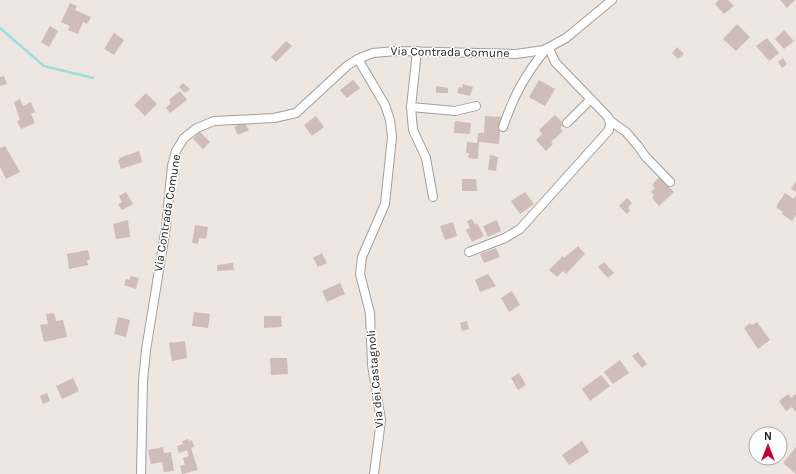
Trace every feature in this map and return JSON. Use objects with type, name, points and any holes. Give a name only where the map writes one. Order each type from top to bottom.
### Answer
[{"type":"street","name":"Via Contrada Comune","points":[[141,474],[144,361],[165,231],[172,170],[178,148],[191,132],[210,122],[274,118],[296,113],[344,69],[358,59],[385,51],[516,54],[548,49],[566,38],[612,0]]},
{"type":"street","points":[[503,127],[522,81],[548,49],[555,62],[609,120],[626,132],[646,158],[670,182]]},
{"type":"street","points":[[417,51],[411,107],[413,130],[426,158],[433,197]]},
{"type":"street","name":"Via dei Castagnoli","points":[[358,59],[385,105],[392,137],[385,204],[362,257],[360,267],[370,313],[372,365],[381,420],[374,474]]},
{"type":"street","points":[[567,123],[590,100]]},
{"type":"street","points":[[411,107],[455,111],[476,106]]},
{"type":"street","points":[[469,252],[505,238],[520,229],[608,132],[610,126],[609,120]]},
{"type":"building","points":[[719,0],[728,0],[734,6],[724,14],[715,4]]},
{"type":"building","points":[[780,0],[795,0],[787,8]]},
{"type":"building","points":[[70,3],[77,6],[75,10],[91,17],[87,24],[83,22],[78,34],[68,30],[70,26],[61,22]]},
{"type":"building","points":[[737,24],[750,37],[736,51],[723,39]]},
{"type":"building","points":[[50,26],[58,31],[49,47],[41,42]]},
{"type":"building","points":[[784,30],[794,41],[784,49],[775,39]]},
{"type":"building","points":[[114,33],[124,40],[114,55],[104,49]]},
{"type":"building","points":[[767,38],[779,53],[769,61],[756,46]]},
{"type":"building","points":[[286,41],[292,46],[276,62],[271,57]]},
{"type":"building","points":[[677,47],[684,54],[678,59],[672,53]]},
{"type":"building","points":[[783,58],[787,64],[782,68],[778,62]]},
{"type":"building","points":[[4,76],[7,84],[0,86],[0,77]]},
{"type":"building","points":[[353,80],[360,88],[347,98],[340,90]]},
{"type":"building","points":[[539,80],[555,89],[545,106],[529,97]]},
{"type":"building","points":[[183,83],[190,89],[185,93],[179,87]]},
{"type":"building","points":[[463,84],[473,87],[470,96],[457,93],[459,87],[462,88]]},
{"type":"building","points":[[436,86],[448,88],[448,93],[436,93]]},
{"type":"building","points":[[180,91],[187,100],[170,113],[166,108],[171,103],[169,100]]},
{"type":"building","points":[[146,93],[157,104],[145,116],[134,105]]},
{"type":"building","points":[[20,99],[23,106],[31,102],[35,112],[31,114],[35,123],[21,129],[17,121],[20,120],[14,102]]},
{"type":"building","points":[[555,115],[564,124],[560,128],[563,131],[551,142],[553,144],[546,151],[536,140],[542,134],[539,130]]},
{"type":"building","points":[[316,116],[324,127],[312,136],[304,125]]},
{"type":"building","points":[[485,116],[501,117],[499,144],[479,142],[478,159],[468,158],[469,153],[466,153],[467,142],[477,143],[478,133],[484,133]]},
{"type":"building","points":[[455,121],[471,123],[470,134],[454,133]]},
{"type":"building","points":[[244,122],[249,130],[238,135],[234,127]]},
{"type":"building","points":[[200,132],[210,142],[203,149],[193,139]]},
{"type":"building","points":[[5,146],[20,172],[6,179],[0,167],[0,148]]},
{"type":"building","points":[[139,151],[142,162],[121,169],[118,160],[120,160],[119,158]]},
{"type":"building","points":[[490,155],[498,157],[496,171],[488,170]]},
{"type":"building","points":[[659,177],[674,192],[659,206],[652,198],[654,195],[651,192],[655,188],[652,185]]},
{"type":"building","points":[[462,179],[476,179],[477,191],[462,191]]},
{"type":"building","points":[[796,181],[796,192],[791,189]]},
{"type":"building","points":[[126,192],[133,204],[122,210],[118,204],[122,202],[119,196]]},
{"type":"building","points":[[525,192],[534,204],[520,214],[511,201]]},
{"type":"building","points":[[785,193],[794,199],[796,195],[796,215],[792,221],[782,214],[783,212],[776,207]]},
{"type":"building","points":[[627,198],[632,203],[628,208],[630,210],[627,214],[619,206]]},
{"type":"building","points":[[472,219],[475,225],[477,223],[484,236],[472,242],[466,230],[470,228],[467,221]]},
{"type":"building","points":[[128,220],[130,237],[116,239],[113,224]]},
{"type":"building","points":[[497,220],[501,231],[488,237],[483,226]]},
{"type":"building","points":[[453,222],[457,236],[445,240],[440,226]]},
{"type":"building","points":[[195,225],[208,227],[206,239],[199,238],[198,244],[192,243]]},
{"type":"building","points":[[578,246],[585,254],[566,274],[563,271],[557,277],[549,270],[563,256],[564,258]]},
{"type":"building","points":[[496,248],[500,257],[484,263],[480,254]]},
{"type":"building","points":[[88,250],[90,260],[87,260],[88,265],[69,269],[67,254]]},
{"type":"building","points":[[322,253],[327,263],[318,267],[313,258]]},
{"type":"building","points":[[604,262],[614,273],[608,278],[598,267]]},
{"type":"building","points":[[233,263],[234,270],[217,271],[217,265]]},
{"type":"building","points":[[488,274],[496,286],[480,292],[475,280]]},
{"type":"building","points":[[131,276],[139,278],[136,289],[124,285],[126,279],[129,280]]},
{"type":"building","points":[[340,283],[345,294],[327,302],[322,291]]},
{"type":"building","points":[[512,291],[520,305],[509,312],[501,298]]},
{"type":"building","points":[[194,312],[210,314],[208,328],[192,326]]},
{"type":"building","points":[[54,313],[56,321],[63,320],[67,337],[44,342],[40,325],[48,324],[46,314]]},
{"type":"building","points":[[264,316],[281,316],[282,327],[264,328]]},
{"type":"building","points":[[118,317],[130,320],[126,337],[114,334]]},
{"type":"building","points":[[467,321],[469,329],[462,331],[460,323]]},
{"type":"building","points":[[757,322],[770,340],[758,349],[744,328],[750,323],[752,325]]},
{"type":"building","points":[[185,341],[187,358],[172,361],[169,343]]},
{"type":"building","points":[[638,352],[647,364],[642,368],[632,356]]},
{"type":"building","points":[[270,358],[287,358],[288,374],[271,375]]},
{"type":"building","points":[[620,360],[629,373],[613,384],[604,372]]},
{"type":"building","points":[[519,373],[526,385],[518,390],[511,378]]},
{"type":"building","points":[[601,375],[610,386],[590,401],[582,389]]},
{"type":"building","points":[[73,378],[79,391],[62,399],[56,386]]},
{"type":"building","points":[[47,393],[50,401],[43,404],[40,396]]},
{"type":"building","points":[[788,394],[791,398],[796,394],[796,412],[792,407],[786,411],[779,401]]},
{"type":"building","points":[[188,439],[189,441],[192,440],[194,447],[191,448],[198,470],[182,474],[180,466],[185,465],[183,458],[189,456],[187,450],[179,453],[177,446],[183,444],[182,441]]},
{"type":"building","points":[[582,441],[589,452],[569,465],[562,455]]},
{"type":"building","points":[[163,447],[164,453],[171,452],[174,471],[164,472],[162,462],[151,464],[148,450]]},
{"type":"building","points":[[796,447],[796,474],[787,466],[788,466],[788,457]]},
{"type":"waterway","points":[[0,28],[44,66],[93,78]]}]
